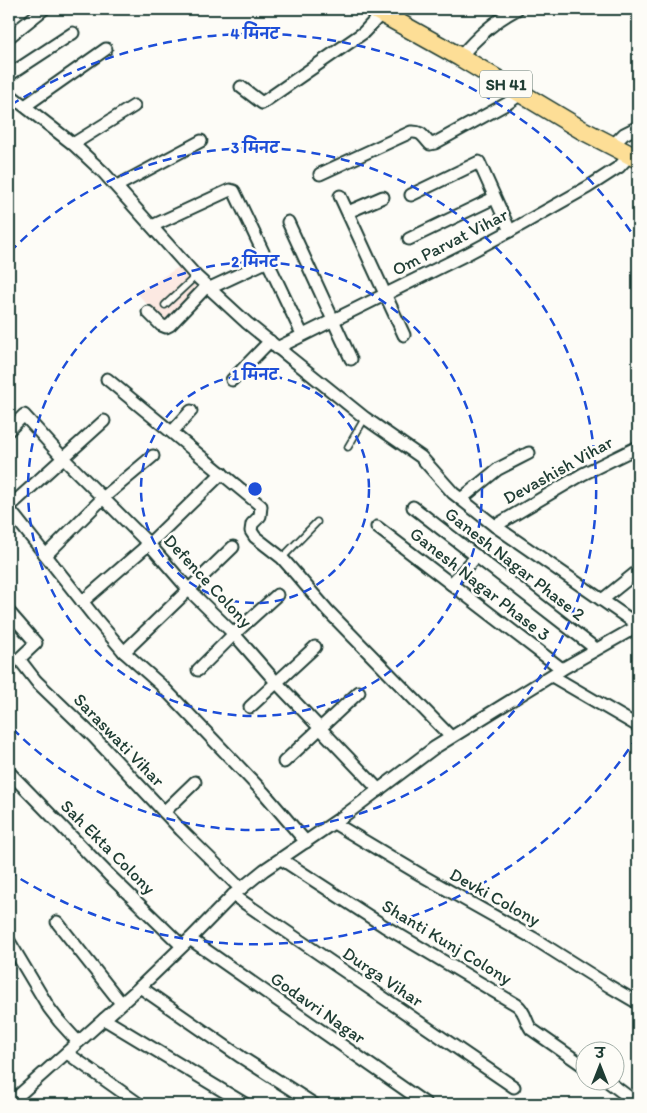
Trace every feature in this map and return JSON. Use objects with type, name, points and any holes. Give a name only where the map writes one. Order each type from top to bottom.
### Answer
[{"type":"main road","name":"SH 41","points":[[378,11],[634,157]]},
{"type":"street","points":[[9,37],[44,9]]},
{"type":"street","points":[[460,57],[479,34],[502,16],[517,9]]},
{"type":"street","points":[[240,87],[262,103],[363,33],[378,11]]},
{"type":"street","points":[[9,75],[73,33]]},
{"type":"street","points":[[24,106],[106,49]]},
{"type":"street","points":[[320,174],[411,132],[418,131],[422,133],[430,144],[435,143],[508,103],[522,93]]},
{"type":"street","points":[[9,94],[73,144],[117,186],[196,276],[273,345],[365,418],[421,457],[453,493],[495,526],[638,626],[596,649],[434,748],[334,823],[237,892],[140,987],[67,1053],[11,1097]]},
{"type":"street","points":[[73,144],[134,106]]},
{"type":"street","points":[[612,146],[624,134],[638,127]]},
{"type":"street","points":[[117,186],[201,141]]},
{"type":"street","name":"Om Parvat Vihar","points":[[232,380],[273,345],[333,320],[510,231],[588,187],[634,157]]},
{"type":"street","points":[[411,195],[479,162],[510,231]]},
{"type":"street","points":[[152,226],[230,190],[234,191],[302,334]]},
{"type":"street","points":[[340,196],[404,335]]},
{"type":"street","points":[[348,212],[383,197]]},
{"type":"street","points":[[409,239],[494,198]]},
{"type":"street","points":[[288,222],[351,359]]},
{"type":"street","points":[[148,312],[161,325],[166,327],[209,287],[268,260]]},
{"type":"street","points":[[107,379],[261,506],[260,516],[252,524],[251,531],[255,537],[282,558],[328,611],[451,737]]},
{"type":"street","points":[[172,432],[191,411]]},
{"type":"street","name":"Defence Colony","points":[[9,430],[24,415],[63,458],[149,544],[189,590],[234,634],[276,682],[321,727],[379,790]]},
{"type":"street","points":[[104,421],[9,508],[82,602],[124,652],[161,685],[264,794],[306,842]]},
{"type":"street","name":"Devashish Vihar","points":[[495,526],[583,474],[638,447]]},
{"type":"street","points":[[461,499],[498,470],[529,453]]},
{"type":"street","points":[[46,555],[103,498],[153,456]]},
{"type":"street","points":[[82,602],[149,544],[222,473]]},
{"type":"street","name":"Ganesh Nagar Phase 2","points":[[413,507],[596,649]]},
{"type":"street","name":"Ganesh Nagar Phase 3","points":[[377,527],[451,584],[557,673],[638,726]]},
{"type":"street","points":[[124,652],[233,547]]},
{"type":"street","points":[[451,584],[476,556]]},
{"type":"street","points":[[602,600],[638,571]]},
{"type":"street","points":[[198,670],[276,595]]},
{"type":"street","name":"Saraswati Vihar","points":[[9,612],[36,643],[19,658],[36,681],[93,736],[237,892]]},
{"type":"street","points":[[250,707],[315,647]]},
{"type":"street","points":[[284,762],[359,692]]},
{"type":"street","name":"Sah Ekta Colony","points":[[9,772],[109,875],[186,943]]},
{"type":"street","points":[[164,812],[195,782]]},
{"type":"street","name":"Devki Colony","points":[[334,823],[533,938],[638,1003]]},
{"type":"street","name":"Shanti Kunj Colony","points":[[281,859],[384,926],[516,1005],[525,1013],[528,1025],[532,1029],[574,1059]]},
{"type":"street","name":"Durga Vihar","points":[[237,892],[514,1087]]},
{"type":"street","points":[[57,922],[121,1004]]},
{"type":"street","points":[[9,941],[49,1008],[58,1021],[78,1042]]},
{"type":"street","name":"Godavri Nagar","points":[[186,943],[426,1104]]},
{"type":"street","points":[[140,987],[241,1058],[314,1104]]},
{"type":"street","points":[[104,1019],[245,1104]]},
{"type":"street","points":[[67,1053],[140,1104]]},
{"type":"street","points":[[619,1090],[638,1104]]},
{"type":"lane","points":[[165,305],[196,276]]},
{"type":"lane","points":[[348,447],[365,418]]},
{"type":"lane","points":[[282,558],[317,522]]},
{"type":"shaded area","points":[[182,265],[203,286],[164,324],[137,293]]}]
